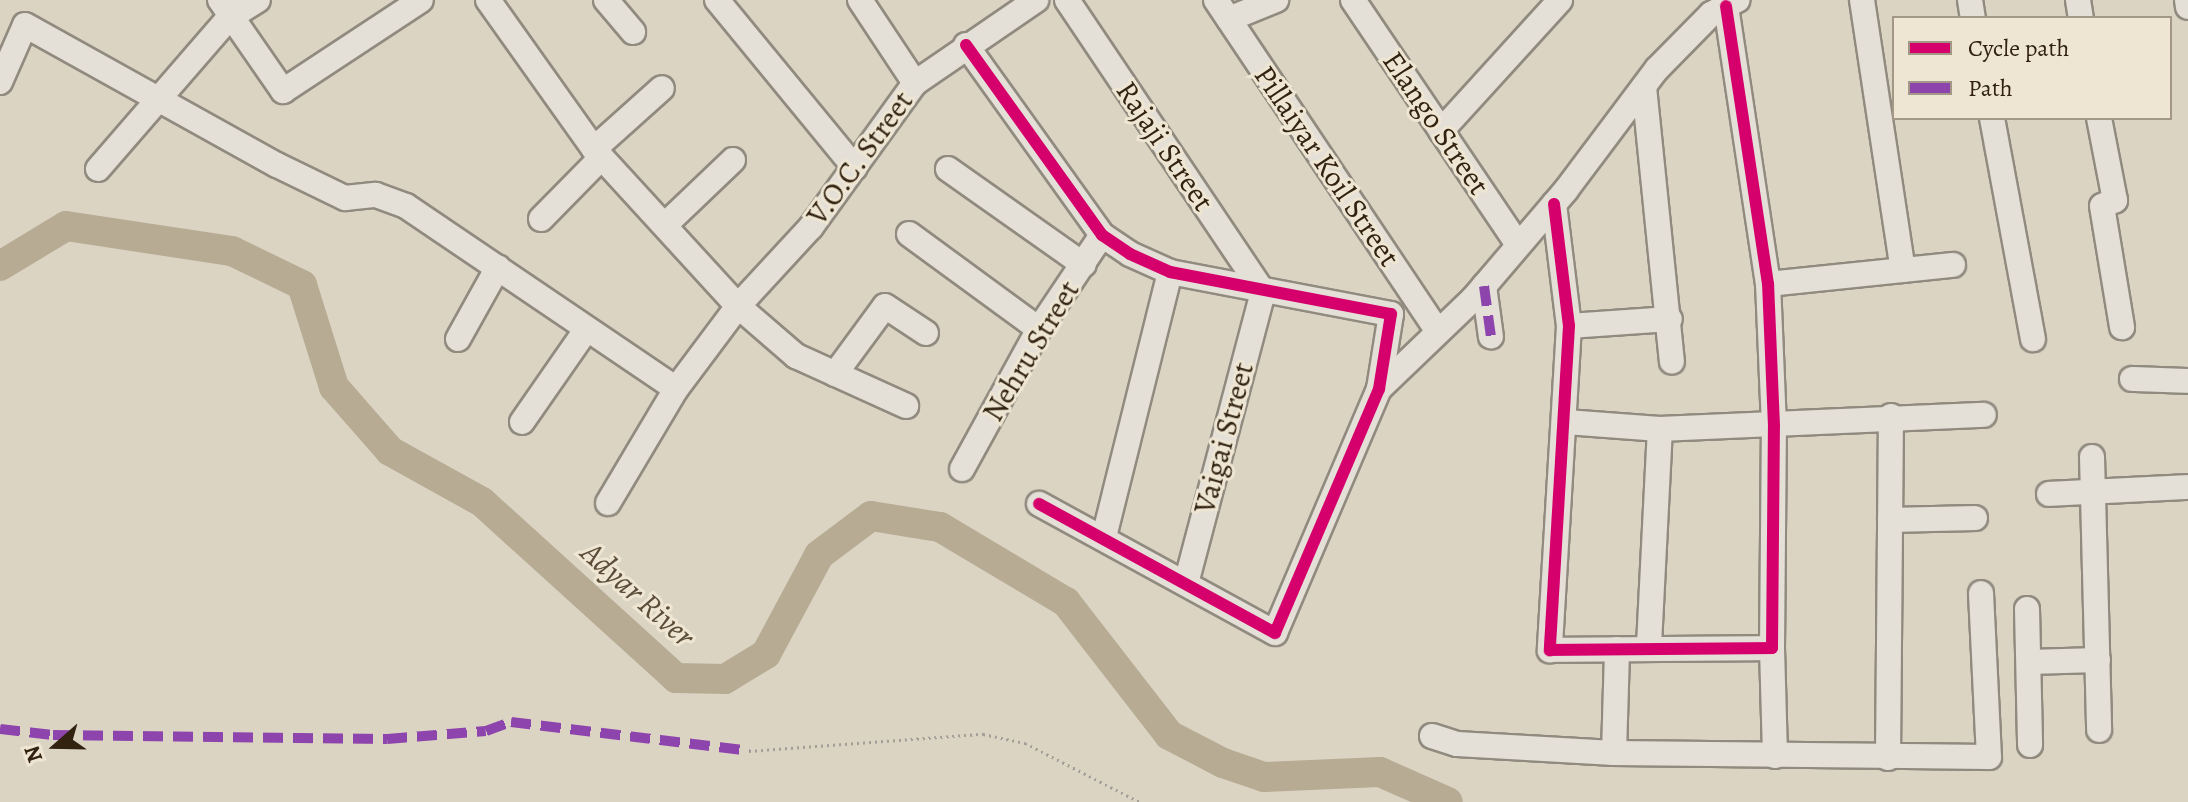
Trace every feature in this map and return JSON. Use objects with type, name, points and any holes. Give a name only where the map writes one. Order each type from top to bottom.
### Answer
[{"type":"street","points":[[98,169],[224,9],[258,0]]},
{"type":"street","points":[[224,9],[283,91],[421,0]]},
{"type":"street","points":[[606,0],[633,32]]},
{"type":"street","points":[[717,0],[855,168]]},
{"type":"street","points":[[860,0],[915,83]]},
{"type":"street","name":"V.O.C. Street","points":[[608,503],[676,389],[738,306],[811,227],[915,83],[966,45],[1036,0]]},
{"type":"street","name":"Rajaji Street","points":[[1067,0],[1263,292]]},
{"type":"street","points":[[1223,10],[1276,0]]},
{"type":"street","name":"Elango Street","points":[[1353,0],[1518,245]]},
{"type":"street","points":[[1441,131],[1560,0]]},
{"type":"street","points":[[1862,0],[1903,270]]},
{"type":"street","points":[[2187,0],[2188,7]]},
{"type":"street","points":[[1379,389],[1484,286],[1554,204],[1644,87],[1711,14],[1732,3],[1768,284],[1774,426],[1772,648],[1775,756]]},
{"type":"street","points":[[500,4],[598,153],[738,306],[796,356],[906,406]]},
{"type":"street","name":"Pillaiyar Koil Street","points":[[1223,10],[1438,331]]},
{"type":"street","points":[[0,82],[25,25],[345,198],[376,195],[406,206],[676,389]]},
{"type":"street","points":[[966,45],[1102,235],[1170,272],[1391,314],[1379,389],[1275,633],[1039,504]]},
{"type":"street","points":[[1644,87],[1672,362]]},
{"type":"street","points":[[541,219],[598,153],[662,88]]},
{"type":"street","points":[[1992,120],[2033,339]]},
{"type":"street","points":[[2099,120],[2115,200],[2102,206],[2122,327]]},
{"type":"street","points":[[665,225],[733,160]]},
{"type":"street","points":[[948,169],[1084,265]]},
{"type":"street","points":[[1554,204],[1569,326],[1566,422],[1550,650],[1649,645],[1772,648]]},
{"type":"street","points":[[909,234],[1039,329]]},
{"type":"street","name":"Nehru Street","points":[[962,469],[1039,329],[1102,235]]},
{"type":"street","points":[[1768,284],[1953,265]]},
{"type":"street","points":[[458,339],[498,267]]},
{"type":"street","points":[[1104,537],[1170,272]]},
{"type":"street","points":[[1484,286],[1491,337]]},
{"type":"street","name":"Vaigai Street","points":[[1186,583],[1263,292]]},
{"type":"street","points":[[835,374],[885,306],[926,333]]},
{"type":"street","points":[[1569,326],[1670,319]]},
{"type":"street","points":[[522,422],[586,330]]},
{"type":"street","points":[[2132,379],[2188,381]]},
{"type":"street","points":[[1566,422],[1660,429],[1774,426],[1891,416],[1984,415]]},
{"type":"street","points":[[1888,758],[1891,416]]},
{"type":"street","points":[[1649,645],[1660,429]]},
{"type":"street","points":[[2092,457],[2099,730]]},
{"type":"street","points":[[2049,494],[2188,487]]},
{"type":"street","points":[[1890,520],[1975,518]]},
{"type":"street","points":[[1432,736],[1457,744],[1614,753],[1989,757],[1981,593]]},
{"type":"street","points":[[2027,609],[2030,745]]},
{"type":"street","points":[[1614,753],[1617,649]]},
{"type":"street","points":[[2029,662],[2098,660]]},
{"type":"path","points":[[749,751],[983,734],[1025,743],[1140,802]]},
{"type":"waterway","name":"Adyar River","points":[[0,266],[66,226],[232,251],[302,285],[334,387],[390,451],[482,502],[676,678],[725,679],[766,654],[819,555],[871,516],[940,527],[1066,602],[1169,735],[1223,763],[1264,777],[1380,772],[1448,802]]},
{"type":"marked path","points":[[1484,286],[1491,337]]},
{"type":"marked path","points":[[0,729],[53,735],[387,739],[486,731],[511,722],[749,751]]},
{"type":"cycle path","points":[[1554,204],[1569,326],[1550,650],[1772,648],[1774,426],[1768,284],[1726,6]]},
{"type":"cycle path","points":[[966,45],[1102,235],[1130,254],[1170,272],[1391,314],[1379,389],[1275,633],[1039,504]]}]
